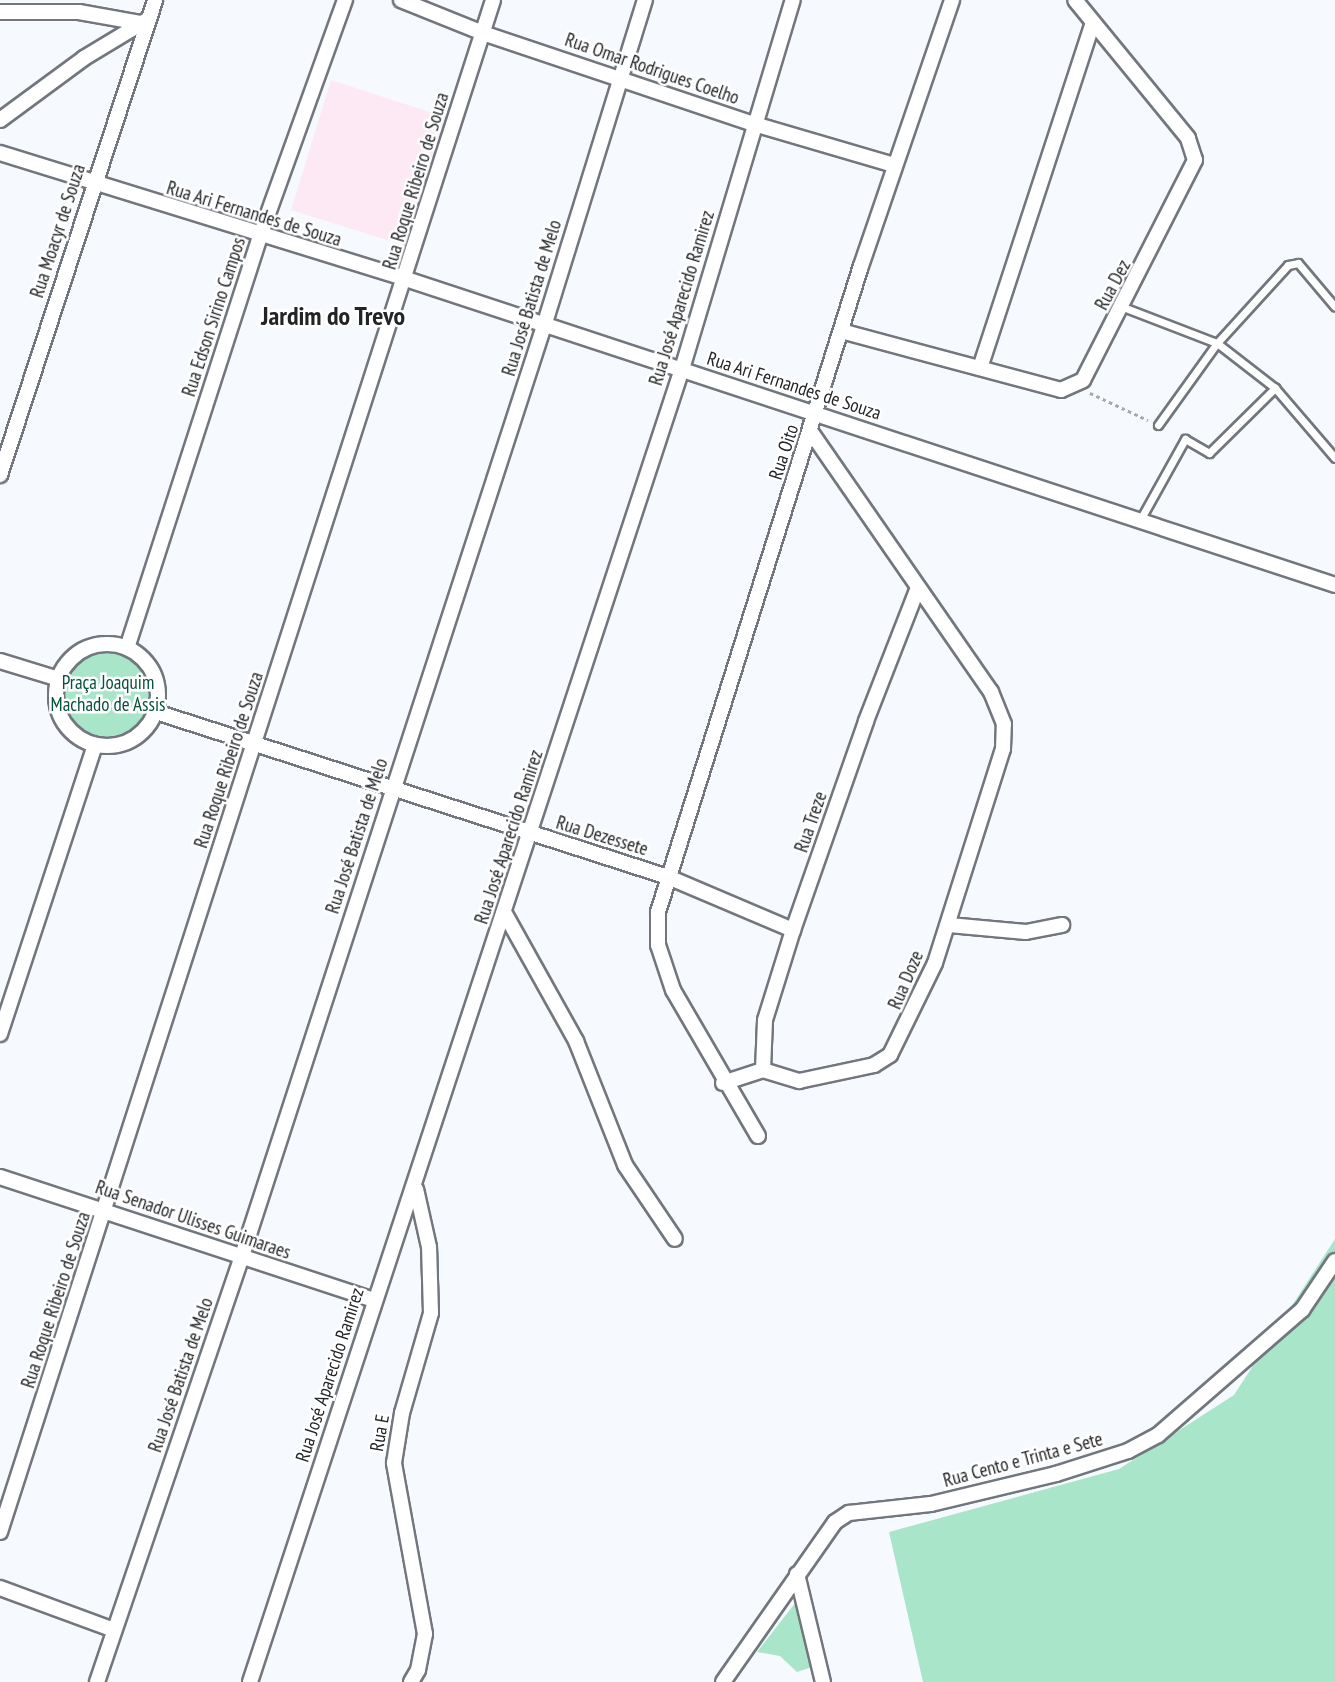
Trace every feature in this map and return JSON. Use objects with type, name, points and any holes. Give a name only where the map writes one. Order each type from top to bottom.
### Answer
[{"type":"street","name":"Rua Moacyr de Souza","points":[[0,475],[144,22],[155,0]]},
{"type":"street","name":"Rua Edson Sirino Campos","points":[[127,648],[260,236],[345,0]]},
{"type":"street","name":"Rua Omar Rodrigues Coelho","points":[[401,0],[483,33],[754,124],[894,165]]},
{"type":"street","name":"Rua Roque Ribeiro de Souza","points":[[0,1532],[406,279],[493,0]]},
{"type":"street","name":"Rua José Batista de Melo","points":[[97,1682],[241,1259],[544,327],[619,77],[645,0]]},
{"type":"street","name":"Rua José Aparecido Ramirez","points":[[250,1682],[374,1300],[416,1189],[682,369],[793,0]]},
{"type":"street","name":"Rua Oito","points":[[758,1136],[723,1083],[673,990],[658,945],[658,912],[894,165],[952,0]]},
{"type":"street","name":"Rua Dez","points":[[1075,0],[1188,138],[1195,160],[1123,307],[1083,380],[1075,386]]},
{"type":"street","points":[[0,12],[79,12],[144,22]]},
{"type":"street","points":[[0,120],[84,58],[144,22]]},
{"type":"street","points":[[980,368],[1094,23]]},
{"type":"street","name":"Rua Ari Fernandes de Souza","points":[[0,153],[93,185],[406,279],[544,327],[817,413],[1335,585]]},
{"type":"street","points":[[841,331],[1061,390],[1075,386]]},
{"type":"street","points":[[811,432],[917,590]]},
{"type":"street","name":"Rua Doze","points":[[763,1070],[799,1081],[874,1065],[890,1055],[903,1035],[949,925],[1003,749],[1000,707],[917,590]]},
{"type":"street","name":"Rua Treze","points":[[763,1070],[760,1042],[793,930],[917,590]]},
{"type":"street","points":[[111,644],[127,648],[145,662],[157,682],[156,712],[148,725],[131,740],[110,746],[95,745],[67,727],[58,704],[59,679],[79,653],[111,644]]},
{"type":"street","points":[[0,661],[59,679]]},
{"type":"street","name":"Rua Dezessete","points":[[156,712],[255,741],[530,835],[668,877],[793,930]]},
{"type":"street","points":[[0,1034],[95,745]]},
{"type":"street","points":[[504,912],[576,1041],[625,1165],[675,1239]]},
{"type":"street","points":[[949,925],[1026,932],[1062,925]]},
{"type":"street","points":[[723,1083],[763,1070]]},
{"type":"street","name":"Rua Senador Ulisses Guimaraes","points":[[0,1177],[106,1210],[241,1259],[374,1300]]},
{"type":"street","name":"Rua E","points":[[411,1682],[418,1670],[425,1634],[394,1463],[402,1413],[431,1313],[429,1247],[416,1189]]},
{"type":"street","name":"Rua Cento e Trinta e Sete","points":[[723,1682],[835,1522],[849,1513],[931,1504],[1056,1474],[1128,1451],[1158,1435],[1284,1328],[1322,1285],[1335,1261]]},
{"type":"street","points":[[797,1574],[822,1682]]},
{"type":"street","points":[[0,1588],[114,1630]]},
{"type":"lane","points":[[1158,425],[1217,344],[1293,262],[1335,307]]},
{"type":"lane","points":[[1123,307],[1217,344],[1275,388],[1335,458]]},
{"type":"lane","points":[[1140,521],[1185,439],[1209,453],[1275,388]]},
{"type":"path","points":[[1075,386],[1158,425]]},
{"type":"shaded area","points":[[331,80],[448,118],[409,247],[291,210]]},
{"type":"green space","name":"Praça Joaquim Machado de Assis","points":[[107,647],[125,650],[141,660],[151,676],[154,694],[151,712],[141,728],[125,738],[107,741],[89,738],[73,728],[63,712],[60,694],[63,676],[73,660],[89,650]]},
{"type":"green space","points":[[1335,1239],[1335,1682],[923,1682],[889,1532],[1119,1469],[1234,1395]]},
{"type":"green space","points":[[796,1602],[812,1667],[797,1672],[780,1656],[757,1652]]},
{"type":"district","name":"Jardim do Trevo","points":[[333,316]]}]
